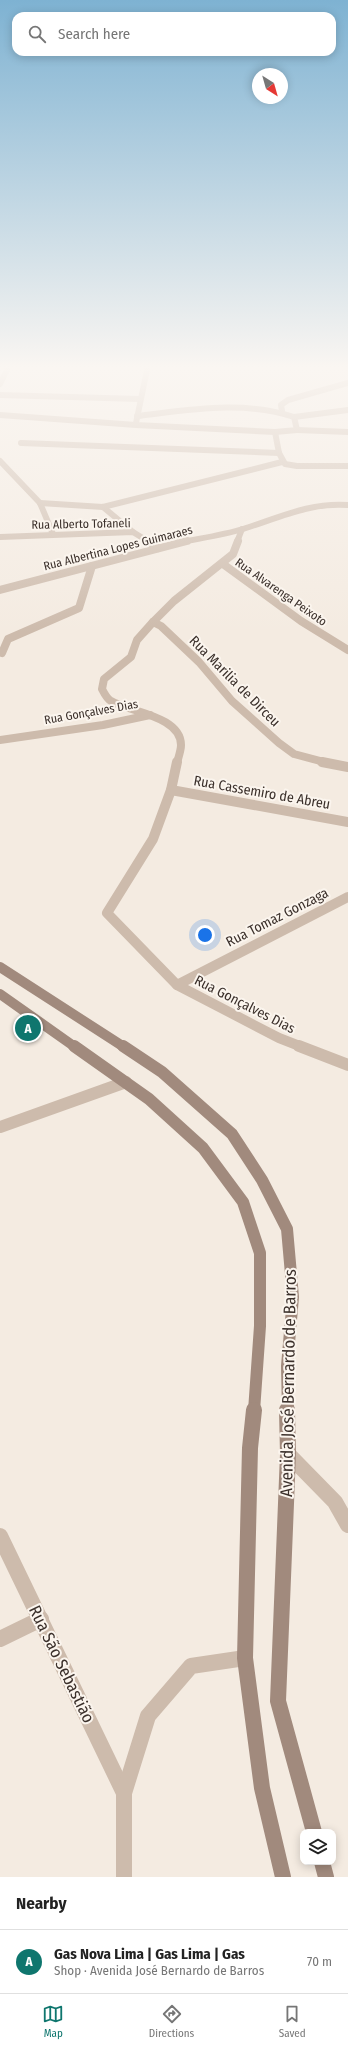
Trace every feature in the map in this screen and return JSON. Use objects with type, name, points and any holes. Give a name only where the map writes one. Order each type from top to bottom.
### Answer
[{"type":"main road","name":"Avenida José Bernardo de Barros","points":[[0,967],[82,1018],[162,1072],[232,1134],[262,1180],[287,1229],[293,1297],[287,1366],[288,1454],[278,1701],[313,1829]]},
{"type":"main road","name":"Avenida José Bernardo de Barros","points":[[0,994],[149,1099],[204,1148],[243,1202],[260,1254],[260,1326],[257,1382],[250,1448],[245,1658],[262,1788],[283,1877]]},
{"type":"main road","points":[[323,1865],[326,1877]]},
{"type":"street","points":[[281,458],[282,462]]},
{"type":"street","points":[[0,461],[40,503],[53,534]]},
{"type":"street","points":[[40,503],[103,507],[282,462],[297,466],[348,466]]},
{"type":"street","name":"Rua Albertina Lopes Guimaraes","points":[[0,590],[158,548],[242,529],[295,510],[336,504],[348,505]]},
{"type":"street","points":[[103,507],[133,532]]},
{"type":"street","name":"Rua Gonçalves Dias","points":[[150,716],[110,701],[102,689],[104,679],[131,657],[137,640],[174,601],[223,564],[233,554],[242,529]]},
{"type":"street","name":"Rua Alberto Tofaneli","points":[[0,537],[133,532],[158,548]]},
{"type":"street","name":"Rua Alvarenga Peixoto","points":[[223,564],[301,621],[348,650]]},
{"type":"street","points":[[2,653],[8,639],[79,608],[92,566]]},
{"type":"street","name":"Rua Marilia de Dirceu","points":[[153,622],[161,626],[199,662],[232,701],[278,743],[294,754],[314,761],[348,767]]},
{"type":"street","points":[[150,716],[166,723],[178,734],[181,745],[171,790]]},
{"type":"street","name":"Rua Gonçalves Dias","points":[[0,740],[103,725],[150,716]]},
{"type":"street","name":"Rua Gonçalves Dias","points":[[171,790],[153,839],[107,913],[177,985],[279,1038],[348,1066]]},
{"type":"street","name":"Rua Cassemiro de Abreu","points":[[171,790],[348,822]]},
{"type":"street","name":"Rua Tomaz Gonzaga","points":[[177,985],[348,897]]},
{"type":"street","points":[[0,1127],[126,1082]]},
{"type":"street","points":[[288,1454],[335,1502],[348,1525]]},
{"type":"street","name":"Rua São Sebastião","points":[[0,1536],[124,1793]]},
{"type":"street","points":[[0,1640],[41,1619]]},
{"type":"street","points":[[124,1877],[124,1793],[148,1716],[191,1666],[245,1658]]},
{"type":"place","name":"Gas Nova Lima | Gas Lima | Gas","points":[[28,1028]]}]
